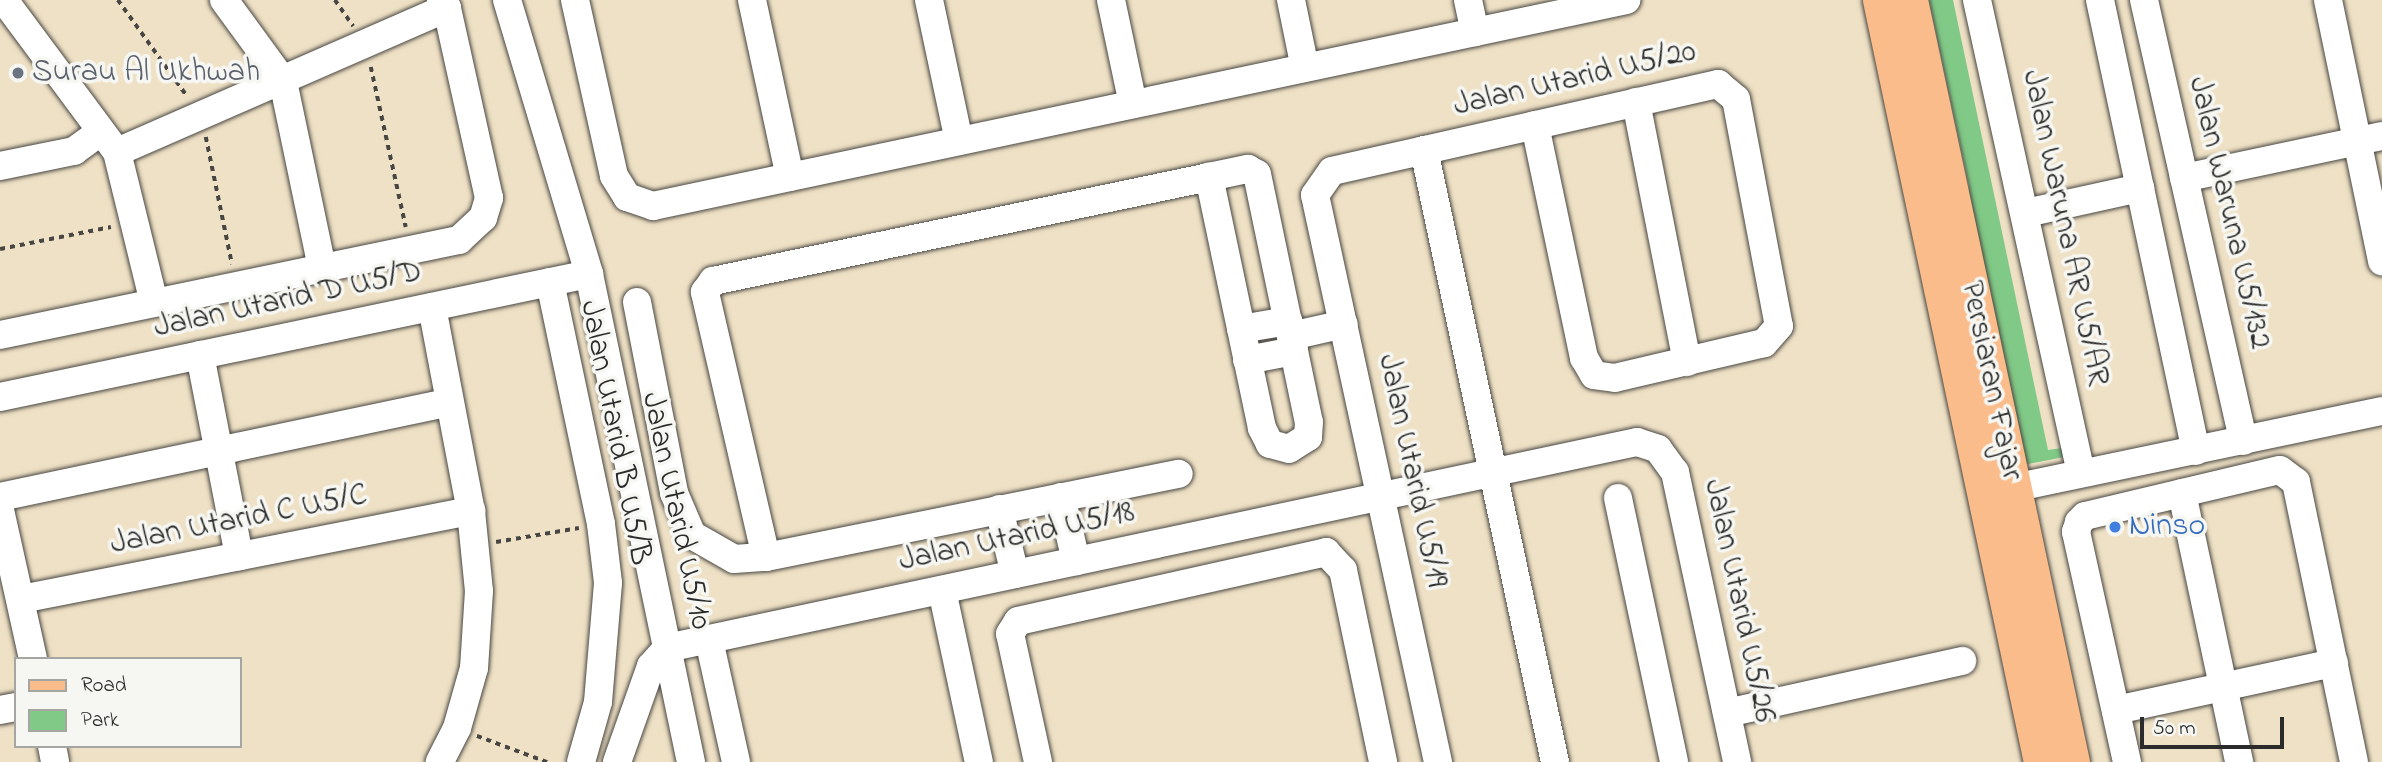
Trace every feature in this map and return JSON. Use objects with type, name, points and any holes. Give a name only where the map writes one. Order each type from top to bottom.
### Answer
[{"type":"main road","name":"Persiaran Fajar","points":[[1880,0],[1997,491],[2072,762]]},
{"type":"main road","name":"Persiaran Fajar","points":[[1910,0],[1997,491],[2041,762]]},
{"type":"street","points":[[4,0],[108,142],[134,222],[154,303]]},
{"type":"street","points":[[224,0],[283,81],[322,268]]},
{"type":"street","name":"Jalan Utarid U5/10","points":[[507,0],[589,274],[691,762]]},
{"type":"street","points":[[575,0],[614,176],[626,197],[653,206],[1626,0]]},
{"type":"street","points":[[752,0],[790,177]]},
{"type":"street","points":[[929,0],[959,141]]},
{"type":"street","points":[[1111,0],[1133,104]]},
{"type":"street","points":[[1291,0],[1306,68]]},
{"type":"street","points":[[1468,0],[1475,32]]},
{"type":"street","name":"Jalan Waruna AR U5/AR","points":[[1977,0],[2081,472]]},
{"type":"street","points":[[2100,0],[2196,451]]},
{"type":"street","name":"Jalan Waruna U5/132","points":[[2144,0],[2243,441]]},
{"type":"street","points":[[2328,0],[2369,138],[2382,261]]},
{"type":"street","points":[[0,166],[74,151],[201,116],[366,44],[444,4],[489,198],[484,218],[458,240],[0,335]]},
{"type":"street","name":"Jalan Utarid U5/20","points":[[1315,195],[1332,171],[1718,83],[1736,99],[1779,326],[1764,343],[1687,362]]},
{"type":"street","points":[[1535,125],[1584,358],[1594,375],[1615,378],[1687,362],[1636,102]]},
{"type":"street","points":[[2184,178],[2369,138]]},
{"type":"street","points":[[1424,150],[1555,762]]},
{"type":"street","points":[[766,557],[705,292],[713,281],[1209,177],[1248,169],[1257,174],[1309,422],[1308,437],[1289,449],[1270,444],[1247,360],[1209,177]]},
{"type":"street","points":[[2026,213],[2140,188]]},
{"type":"street","name":"Jalan Utarid U5/19","points":[[1315,195],[1438,762]]},
{"type":"street","name":"Jalan Utarid D U5/D","points":[[0,397],[589,274]]},
{"type":"street","name":"Jalan Utarid B U5/B","points":[[550,282],[601,524],[608,583],[606,644],[597,702],[581,762]]},
{"type":"street","points":[[637,302],[674,493],[692,535],[734,559],[766,557],[1179,474]]},
{"type":"street","points":[[432,307],[477,545],[474,668],[457,729],[440,762]]},
{"type":"street","points":[[1247,360],[1291,336],[1344,324]]},
{"type":"street","points":[[1241,329],[1291,336]]},
{"type":"street","points":[[200,355],[239,556]]},
{"type":"street","points":[[0,497],[449,402]]},
{"type":"street","points":[[1997,491],[2382,411]]},
{"type":"street","name":"Jalan Utarid U5/26","points":[[1381,496],[1637,442],[1658,449],[1675,472],[1737,762]]},
{"type":"street","points":[[2127,762],[2076,532],[2079,522],[2085,516],[2280,470],[2290,474],[2296,482],[2354,762]]},
{"type":"street","points":[[2182,493],[2239,762]]},
{"type":"street","name":"Jalan Utarid U5/18","points":[[667,648],[1381,496]]},
{"type":"street","points":[[1061,497],[1076,561]]},
{"type":"street","points":[[1618,498],[1674,762]]},
{"type":"street","points":[[999,509],[1015,574]]},
{"type":"street","points":[[0,510],[33,657]]},
{"type":"street","name":"Jalan Utarid C U5/C","points":[[21,599],[471,511]]},
{"type":"street","points":[[1152,545],[1162,587]]},
{"type":"street","points":[[1038,762],[1010,635],[1018,621],[1326,552],[1343,570],[1383,762]]},
{"type":"street","points":[[942,590],[979,762]]},
{"type":"street","points":[[709,639],[736,762]]},
{"type":"street","points":[[617,762],[651,666],[667,648]]},
{"type":"street","points":[[1727,713],[1962,661]]},
{"type":"street","points":[[2116,710],[2334,663]]},
{"type":"path","points":[[118,0],[201,116],[237,286]]},
{"type":"path","points":[[335,0],[366,44],[411,250]]},
{"type":"path","points":[[0,249],[134,222]]},
{"type":"path","points":[[477,545],[601,524]]},
{"type":"path","points":[[457,729],[547,762]]},
{"type":"green space","points":[[1929,0],[1953,0],[2048,450],[2062,448],[2064,457],[2023,465],[1970,225],[1969,186]]},
{"type":"place","name":"Surau Al Ukhwah","points":[[18,73]]},
{"type":"place","name":"Ninso","points":[[2115,527]]}]
